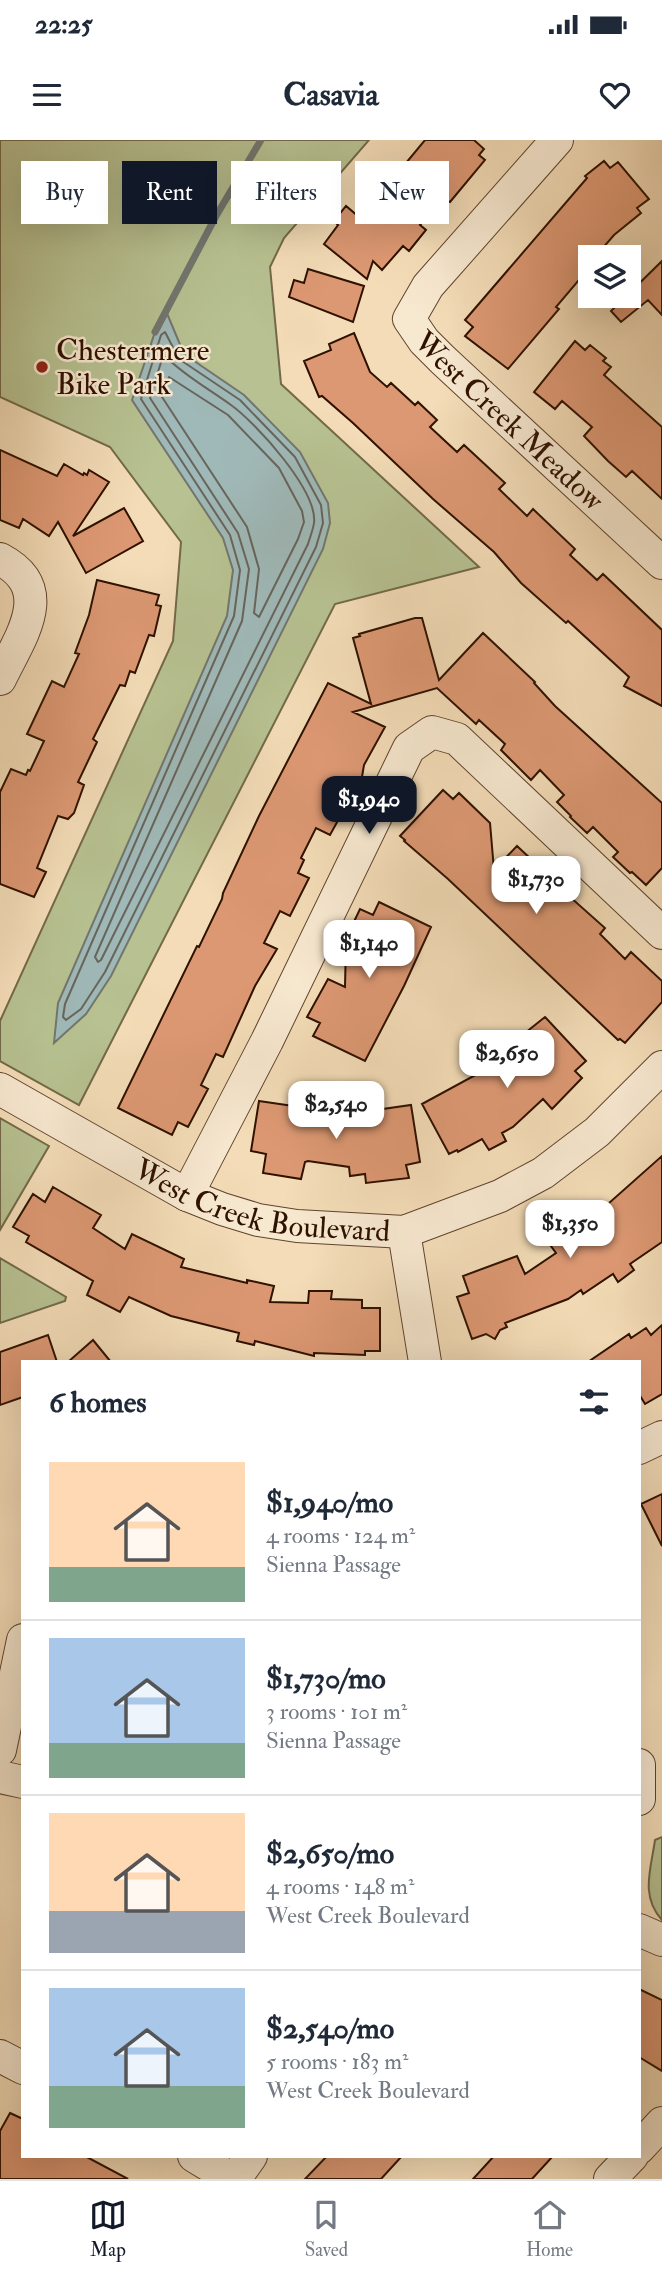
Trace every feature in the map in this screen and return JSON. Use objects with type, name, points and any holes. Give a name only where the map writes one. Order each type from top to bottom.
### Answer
[{"type":"street","name":"West Creek Meadow","points":[[557,140],[428,286],[409,319],[424,341],[443,360],[662,563]]},
{"type":"street","points":[[0,559],[25,579],[31,604],[24,629],[0,679]]},
{"type":"street","points":[[187,1195],[268,1041],[409,748],[432,732],[457,739],[662,933]]},
{"type":"street","name":"West Creek Boulevard","points":[[0,1089],[187,1195],[222,1209],[258,1220],[339,1230],[404,1231],[500,1196],[543,1173],[597,1132],[662,1067]]},
{"type":"street","points":[[404,1231],[425,1360]]},
{"type":"street","points":[[641,1447],[662,1437]]},
{"type":"street","points":[[0,1750],[21,1650]]},
{"type":"street","points":[[0,1777],[21,1782]]},
{"type":"street","points":[[641,1931],[662,1940]]},
{"type":"street","points":[[0,2056],[21,2066]]},
{"type":"street","points":[[641,2146],[662,2123]]},
{"type":"street","points":[[197,2158],[234,2179],[250,2158]]},
{"type":"street","points":[[610,2179],[630,2158]]},
{"type":"green space","points":[[0,140],[369,140],[341,172],[341,161],[231,161],[231,224],[296,224],[284,238],[270,267],[281,384],[479,567],[335,604],[79,1105],[0,1061],[0,1021],[173,641],[181,542],[110,447],[0,397]]},
{"type":"green space","points":[[0,1118],[49,1146],[0,1230]]},
{"type":"green space","points":[[0,1258],[66,1297],[65,1301],[0,1323]]},
{"type":"green space","points":[[662,1837],[662,1920],[651,1901],[649,1882],[655,1840]]},
{"type":"water","points":[[166,311],[184,354],[244,395],[300,452],[328,503],[330,523],[323,549],[111,976],[86,1014],[54,1043],[58,1003],[227,616],[233,570],[223,538],[132,400],[155,332]]},
{"type":"building","points":[[425,140],[474,140],[484,149],[479,155],[485,160],[450,202],[449,161],[408,161]]},
{"type":"building","points":[[604,161],[610,168],[618,162],[649,199],[637,208],[641,213],[605,245],[578,245],[578,281],[556,307],[559,309],[508,369],[465,336],[473,327],[465,320],[587,178],[585,176]]},
{"type":"building","points":[[346,206],[355,214],[355,224],[421,224],[426,230],[409,251],[403,246],[382,270],[373,261],[367,279],[324,244],[337,224],[341,224],[341,212]]},
{"type":"building","points":[[662,261],[662,315],[648,300],[641,306],[641,282]]},
{"type":"building","points":[[308,269],[364,286],[353,322],[289,297],[294,280],[304,283]]},
{"type":"building","points":[[614,308],[638,308],[621,322],[611,311]]},
{"type":"building","points":[[354,333],[370,372],[387,387],[391,383],[415,405],[418,402],[437,420],[430,427],[457,452],[464,445],[505,483],[499,489],[527,516],[533,509],[575,549],[570,555],[597,580],[603,574],[662,630],[662,706],[624,686],[629,677],[568,621],[566,623],[521,583],[494,552],[353,423],[322,396],[319,397],[304,361],[331,350],[329,344]]},
{"type":"building","points":[[575,341],[585,350],[590,345],[606,358],[603,361],[611,367],[604,375],[662,427],[662,499],[632,471],[626,477],[608,461],[584,436],[592,427],[562,401],[555,409],[534,392]]},
{"type":"building","points":[[0,450],[57,476],[64,464],[83,475],[87,475],[89,470],[109,482],[73,536],[124,508],[143,541],[86,573],[58,522],[49,536],[23,519],[19,528],[0,520]]},
{"type":"building","points":[[97,580],[159,595],[156,605],[161,606],[154,636],[149,635],[135,673],[130,671],[125,686],[120,685],[93,739],[97,742],[78,782],[84,785],[74,813],[68,819],[58,816],[37,868],[46,872],[34,897],[0,884],[0,792],[11,769],[26,775],[28,770],[30,771],[44,741],[27,734],[52,681],[64,687],[79,654],[75,653],[89,615]]},
{"type":"building","points":[[422,618],[439,680],[483,633],[535,682],[555,706],[662,803],[662,868],[646,885],[630,873],[613,857],[618,852],[593,827],[587,833],[570,817],[557,802],[564,795],[540,770],[531,780],[501,750],[505,744],[479,720],[476,724],[437,688],[353,712],[385,727],[364,765],[362,777],[330,835],[316,828],[301,858],[304,860],[298,873],[309,878],[290,916],[280,911],[264,943],[277,949],[255,986],[223,1057],[216,1054],[201,1085],[208,1089],[188,1127],[178,1122],[172,1135],[118,1108],[197,946],[199,947],[259,816],[328,683],[371,704],[353,638]]},
{"type":"building","points":[[443,790],[453,799],[459,793],[490,823],[494,870],[517,846],[533,864],[605,928],[600,934],[625,959],[631,952],[662,981],[662,1002],[625,1043],[618,1040],[400,836]]},
{"type":"building","points":[[379,902],[431,927],[365,1061],[313,1036],[320,1023],[307,1017],[328,979],[345,987],[346,943],[352,931],[350,930],[360,909],[373,915]]},
{"type":"building","points":[[545,1017],[586,1061],[575,1071],[582,1078],[552,1109],[543,1099],[513,1127],[502,1133],[506,1141],[489,1150],[482,1139],[449,1154],[422,1104],[494,1065]]},
{"type":"building","points":[[259,1101],[348,1114],[411,1105],[420,1162],[406,1165],[409,1178],[366,1183],[365,1174],[350,1176],[349,1167],[308,1161],[305,1162],[301,1179],[263,1173],[266,1154],[251,1151]]},
{"type":"building","points":[[662,1156],[662,1242],[630,1264],[634,1270],[618,1282],[613,1274],[583,1294],[581,1290],[568,1299],[505,1323],[507,1327],[500,1330],[495,1339],[486,1334],[472,1339],[457,1297],[469,1293],[463,1276],[517,1256],[525,1274],[556,1253],[548,1242],[597,1210],[599,1212]]},
{"type":"building","points":[[53,1187],[101,1215],[93,1228],[125,1249],[132,1234],[184,1259],[181,1267],[247,1283],[247,1280],[274,1286],[270,1302],[308,1303],[309,1291],[332,1291],[331,1299],[362,1300],[362,1308],[380,1308],[380,1351],[365,1351],[365,1355],[314,1353],[314,1356],[255,1341],[254,1345],[237,1341],[239,1333],[171,1316],[129,1297],[120,1312],[87,1295],[93,1281],[26,1242],[29,1236],[13,1227],[33,1194],[45,1202]]},
{"type":"building","points":[[662,1325],[662,1394],[645,1404],[641,1397],[641,1360],[591,1360],[629,1334],[631,1338],[646,1328],[651,1335]]},
{"type":"building","points":[[48,1335],[56,1360],[21,1360],[21,1398],[0,1405],[0,1352]]},
{"type":"building","points":[[93,1340],[109,1360],[70,1360]]},
{"type":"building","points":[[662,1494],[662,1546],[641,1504]]},
{"type":"building","points":[[641,1990],[662,2000],[662,2071],[641,2058]]},
{"type":"building","points":[[10,2113],[21,2118],[21,2158],[89,2158],[128,2179],[0,2179],[0,2131]]},
{"type":"building","points":[[325,2158],[400,2158],[381,2179],[305,2179]]},
{"type":"building","points":[[492,2158],[551,2158],[532,2179],[473,2179]]},
{"type":"waterway","points":[[155,332],[216,216],[261,140]]},
{"type":"place","name":"Chestermere Bike Park","points":[[42,367]]}]
